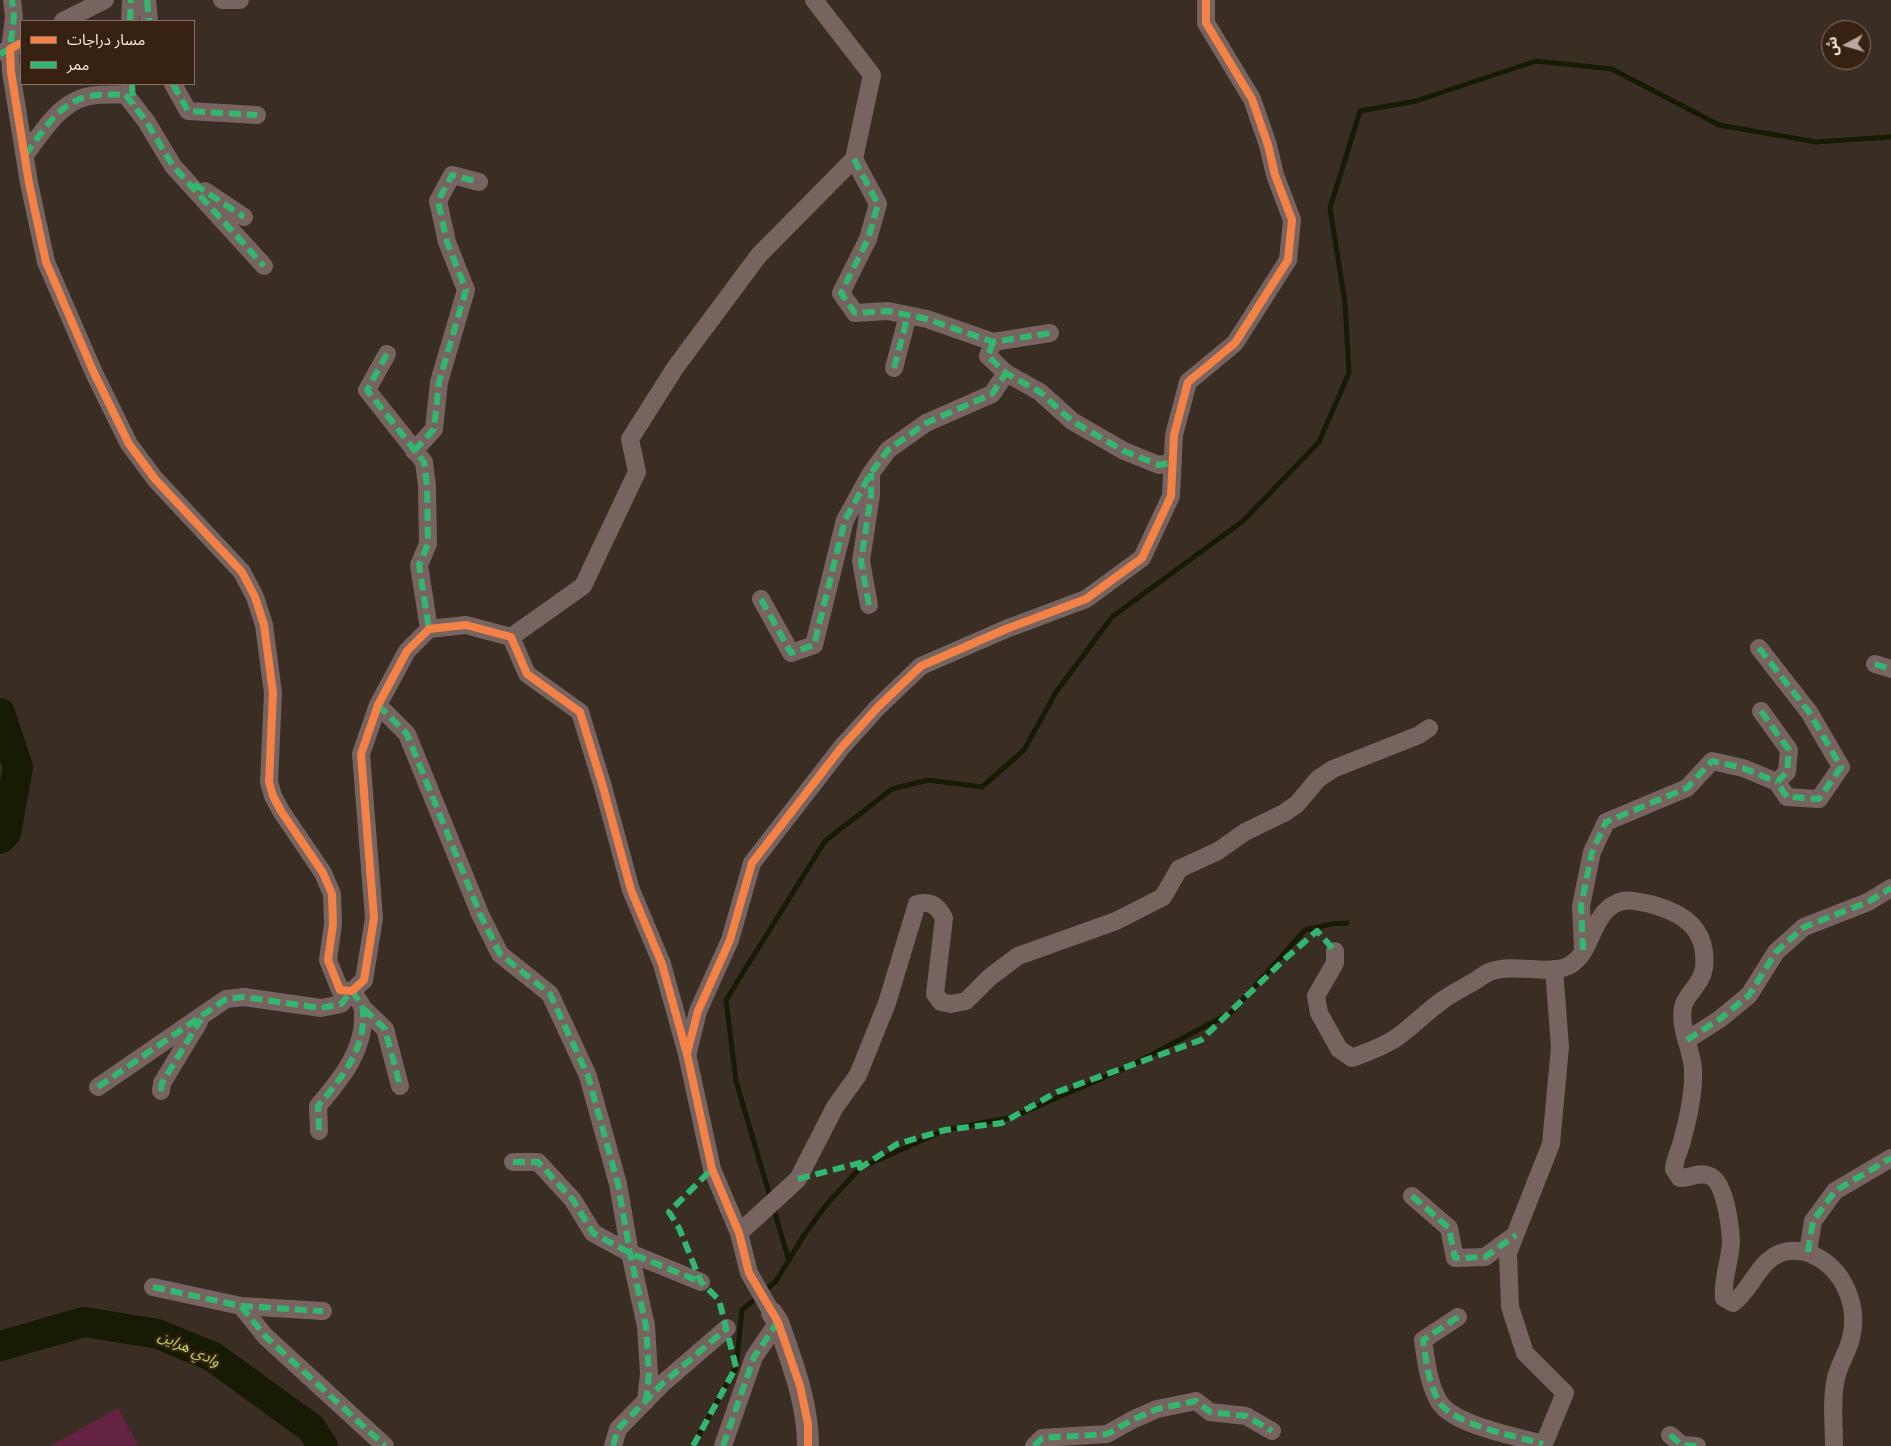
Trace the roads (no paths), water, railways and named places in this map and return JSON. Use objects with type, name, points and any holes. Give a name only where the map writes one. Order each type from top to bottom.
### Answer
[{"type":"street","points":[[12,0],[14,17],[10,49],[11,72],[46,262],[94,373],[129,444],[155,479],[242,572],[255,597],[264,624],[273,693],[269,782],[273,796],[281,811],[323,874],[332,894],[333,924],[328,960],[340,990],[352,991]]},
{"type":"street","points":[[65,20],[104,0]]},
{"type":"street","points":[[130,20],[131,0]]},
{"type":"street","points":[[147,0],[148,20]]},
{"type":"street","points":[[222,0],[240,0]]},
{"type":"street","points":[[511,637],[582,586],[637,472],[630,439],[674,368],[759,255],[854,159],[872,75],[814,0]]},
{"type":"street","points":[[687,1054],[698,1011],[730,940],[752,863],[842,748],[878,707],[922,666],[966,646],[1086,599],[1142,558],[1171,496],[1174,435],[1188,382],[1235,343],[1288,260],[1292,220],[1275,175],[1252,99],[1206,24],[1206,0]]},
{"type":"street","points":[[132,85],[133,104]]},
{"type":"street","points":[[174,85],[188,111],[257,115]]},
{"type":"street","points":[[25,155],[48,124],[70,102],[96,95],[125,94],[173,166],[188,180],[264,266]]},
{"type":"street","points":[[854,159],[878,204],[868,240],[842,293],[855,313],[888,311],[908,315],[927,319],[993,342],[1050,333]]},
{"type":"street","points":[[414,451],[434,429],[439,382],[466,290],[448,242],[438,201],[452,175],[479,182]]},
{"type":"street","points":[[188,180],[244,216]]},
{"type":"street","points":[[894,368],[908,315]]},
{"type":"street","points":[[993,342],[988,356],[1006,373],[1040,392],[1072,421],[1124,451],[1158,465],[1173,462]]},
{"type":"street","points":[[387,354],[367,390],[424,462],[427,486],[428,544],[419,565],[429,629]]},
{"type":"street","points":[[761,599],[791,653],[814,645],[845,520],[870,473],[888,450],[926,423],[992,394],[1006,373]]},
{"type":"street","points":[[869,605],[861,561],[872,495],[870,473]]},
{"type":"street","points":[[98,1087],[226,999],[244,997],[321,1008],[341,1004],[364,980],[374,918],[361,754],[378,705],[407,651],[429,629],[466,625],[511,637]]},
{"type":"street","points":[[511,637],[527,674],[580,712],[631,890],[662,964],[687,1054],[712,1169],[739,1233],[749,1273],[775,1318],[800,1386],[808,1424],[808,1446]]},
{"type":"street","points":[[1584,950],[1581,906],[1592,852],[1606,822],[1686,788],[1712,761],[1743,768],[1777,782],[1787,797],[1819,799],[1841,767],[1809,712],[1758,648]]},
{"type":"street","points":[[378,705],[407,734],[480,914],[500,954],[550,994],[588,1076],[618,1184],[630,1253],[646,1326],[649,1374],[646,1401]]},
{"type":"street","points":[[1761,711],[1789,750],[1787,772],[1777,782]]},
{"type":"street","points":[[739,1233],[798,1179],[835,1107],[858,1075],[887,1003],[918,904],[927,902],[938,907],[944,918],[935,994],[941,1002],[951,1004],[966,1001],[990,977],[1018,956],[1116,921],[1163,897],[1180,869],[1218,851],[1245,832],[1284,814],[1296,804],[1318,779],[1333,769],[1419,735],[1429,728]]},
{"type":"street","points":[[1687,1040],[1720,1019],[1749,995],[1776,952],[1804,927],[1868,902],[1891,888]]},
{"type":"street","points":[[1336,951],[1335,963],[1316,996],[1319,1013],[1340,1049],[1352,1058],[1395,1039],[1443,1000],[1492,971],[1527,967],[1554,969],[1572,964],[1584,950],[1602,914],[1610,906],[1619,902],[1634,900],[1656,906],[1675,912],[1691,923],[1705,949],[1704,971],[1696,988],[1683,1005],[1683,1022],[1691,1053],[1693,1070],[1692,1094],[1683,1139],[1675,1157],[1674,1169],[1680,1178],[1689,1178],[1701,1173],[1712,1176],[1721,1186],[1731,1240],[1722,1281],[1724,1298],[1733,1303],[1742,1297],[1772,1257],[1787,1251],[1808,1252],[1822,1258],[1832,1267],[1841,1280],[1852,1302],[1854,1321],[1851,1340],[1836,1377],[1832,1408],[1834,1446]]},
{"type":"street","points":[[1458,1317],[1423,1340],[1428,1375],[1439,1402],[1453,1413],[1479,1428],[1510,1434],[1543,1445],[1565,1393],[1525,1353],[1510,1307],[1508,1253],[1551,1144],[1560,1048],[1554,969]]},
{"type":"street","points":[[352,991],[364,1010],[385,1029],[400,1086]]},
{"type":"street","points":[[319,1131],[318,1106],[339,1081],[359,1048],[364,1010]]},
{"type":"street","points":[[160,1091],[169,1070],[204,1015]]},
{"type":"street","points":[[1808,1252],[1813,1221],[1835,1191],[1891,1158]]},
{"type":"street","points":[[513,1162],[538,1162],[573,1200],[594,1233],[630,1253],[701,1282]]},
{"type":"street","points":[[1412,1196],[1449,1228],[1455,1258],[1485,1257],[1516,1235]]},
{"type":"street","points":[[154,1287],[241,1306],[323,1312]]},
{"type":"street","points":[[241,1306],[265,1336],[386,1446]]},
{"type":"street","points":[[723,1446],[754,1356],[775,1318]]},
{"type":"street","points":[[612,1446],[618,1429],[726,1328]]},
{"type":"street","points":[[1034,1446],[1042,1438],[1107,1434],[1157,1409],[1196,1401],[1210,1412],[1246,1416],[1272,1430]]},
{"type":"street","points":[[1670,1435],[1682,1445],[1697,1446]]},
{"type":"waterway","points":[[789,1261],[736,1081],[726,1000],[825,841],[892,789],[928,780],[982,787],[1024,750],[1056,692],[1112,617],[1243,521],[1319,442],[1349,373],[1345,303],[1330,208],[1360,111],[1416,101],[1536,61],[1612,69],[1719,125],[1816,142],[1891,137]]},
{"type":"waterway","name":"وادي هراين","points":[[0,713],[18,767],[6,833],[0,839]]},
{"type":"waterway","points":[[693,1446],[736,1367],[742,1310],[776,1281],[804,1235],[827,1204],[860,1168],[945,1130],[1013,1117],[1130,1066],[1232,1012],[1305,930],[1331,924],[1347,923]]},
{"type":"waterway","name":"وادي هراين","points":[[0,1346],[84,1322],[158,1334],[213,1357],[311,1428],[323,1446]]}]
